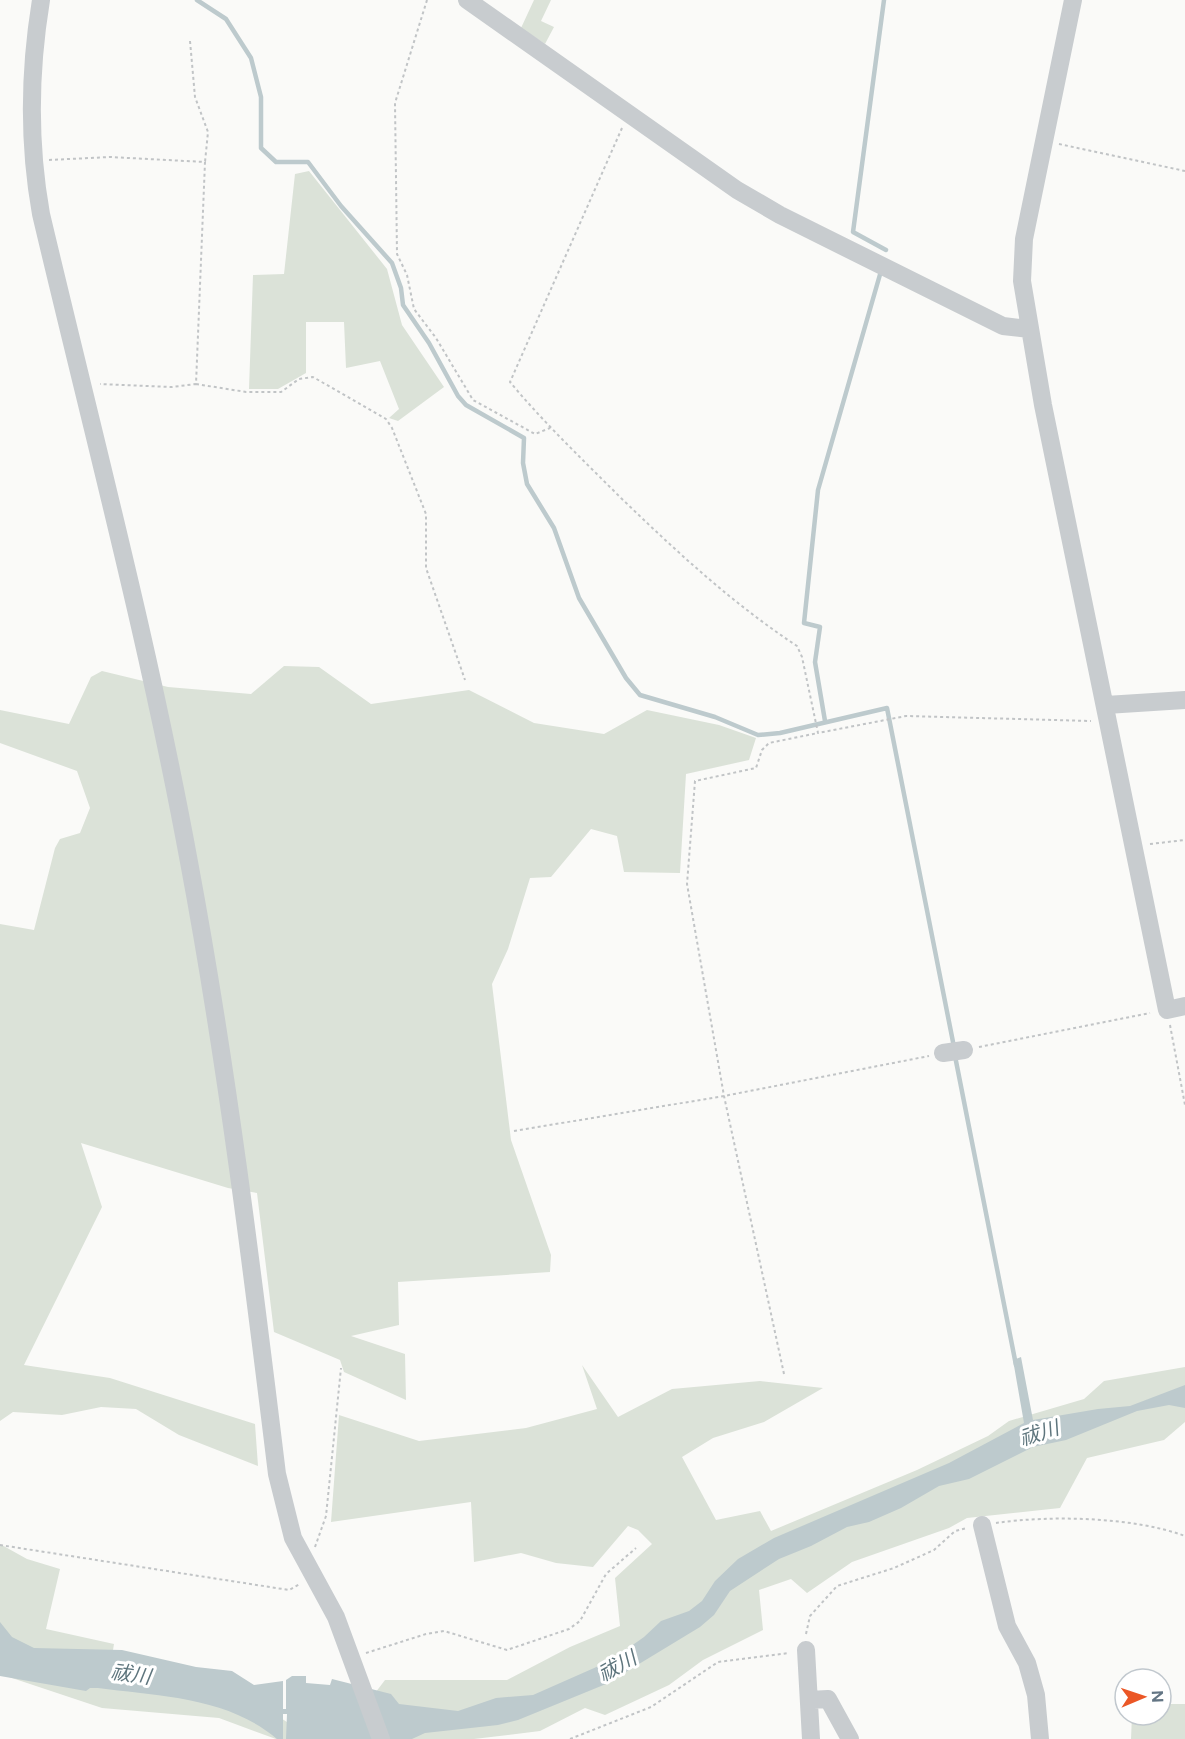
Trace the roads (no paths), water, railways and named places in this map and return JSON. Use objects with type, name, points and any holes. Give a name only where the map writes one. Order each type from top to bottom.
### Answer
[{"type":"street","points":[[41,0],[30,76],[32,160],[41,214],[158,706],[189,861],[221,1044],[277,1474],[285,1515],[310,1572],[336,1617],[381,1739]]},
{"type":"street","points":[[467,0],[737,190],[780,215],[1003,326],[1029,329]]},
{"type":"street","points":[[1073,0],[1024,239],[1022,281],[1029,329],[1167,1010],[1185,1006]]},
{"type":"street","points":[[1107,714],[1185,700]]},
{"type":"street","points":[[944,1053],[964,1050]]},
{"type":"street","points":[[982,1525],[1007,1626],[1027,1663],[1036,1695],[1040,1739]]},
{"type":"street","points":[[806,1650],[811,1739]]},
{"type":"street","points":[[809,1700],[828,1699],[850,1739]]},
{"type":"water","name":"祓川","points":[[1021,1357],[1033,1420],[1130,1406],[1185,1385],[1185,1408],[1169,1405],[1137,1411],[1066,1440],[1033,1447],[969,1479],[939,1486],[901,1508],[869,1522],[847,1527],[811,1546],[779,1559],[730,1591],[714,1615],[700,1627],[606,1684],[518,1720],[498,1725],[425,1733],[412,1739],[286,1739],[287,1714],[283,1714],[283,1739],[277,1739],[258,1725],[237,1714],[192,1701],[98,1688],[90,1688],[86,1691],[0,1676],[0,1622],[12,1637],[34,1648],[122,1650],[196,1667],[232,1671],[254,1685],[283,1681],[283,1709],[286,1709],[286,1680],[292,1676],[306,1676],[306,1683],[330,1685],[332,1679],[391,1694],[399,1704],[458,1711],[496,1698],[533,1695],[610,1661],[644,1637],[661,1621],[689,1611],[702,1601],[715,1581],[738,1559],[774,1538],[949,1463],[1024,1423],[1013,1360]]},
{"type":"waterway","points":[[197,0],[226,19],[251,58],[261,97],[261,148],[276,162],[308,162],[341,206],[392,263],[401,288],[403,305],[429,343],[458,396],[466,405],[524,438],[523,463],[527,484],[554,528],[579,598],[626,678],[640,695],[715,717],[758,735],[780,733],[887,708],[954,1047]]},
{"type":"waterway","points":[[884,0],[853,232],[886,250]]},
{"type":"waterway","points":[[825,721],[815,662],[820,627],[804,623],[818,490],[881,271]]},
{"type":"waterway","points":[[955,1056],[1016,1365]]}]
